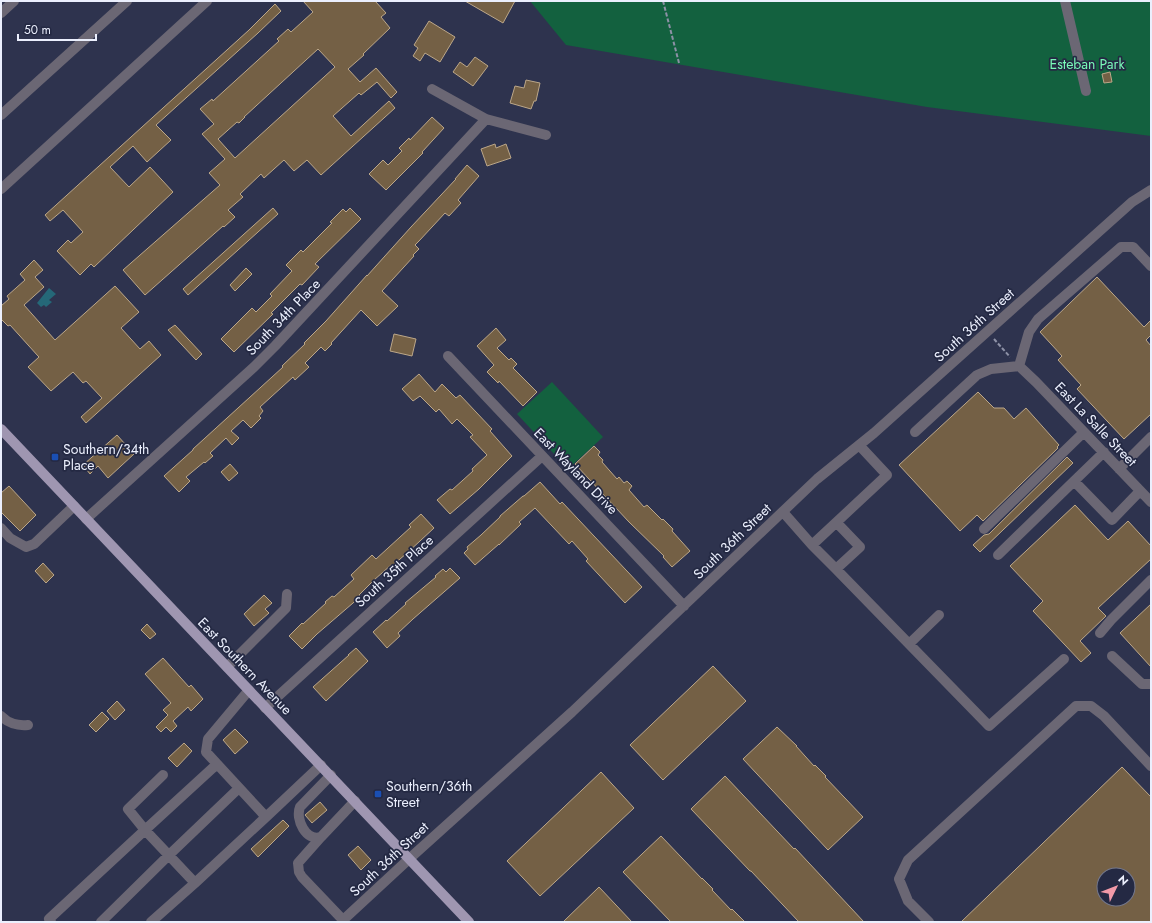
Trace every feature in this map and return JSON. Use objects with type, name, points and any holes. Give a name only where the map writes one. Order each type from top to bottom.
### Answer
[{"type":"main road","name":"East Southern Avenue","points":[[2,433],[74,506],[469,922]]},
{"type":"street","points":[[1,13],[14,1]]},
{"type":"street","points":[[1,115],[127,1]]},
{"type":"street","points":[[1,189],[207,1]]},
{"type":"street","points":[[1065,1],[1086,91]]},
{"type":"street","points":[[432,89],[486,119],[546,135]]},
{"type":"street","name":"South 34th Place","points":[[86,519],[254,367],[275,346],[486,119]]},
{"type":"street","name":"South 36th Street","points":[[342,921],[409,858],[572,712],[817,479],[874,433],[1132,202],[1151,190]]},
{"type":"street","points":[[915,432],[977,375],[991,369],[1019,366],[1028,332],[1038,319],[1121,247],[1133,247],[1151,266]]},
{"type":"street","name":"East Wayland Drive","points":[[448,356],[684,606]]},
{"type":"street","name":"East La Salle Street","points":[[1019,366],[1151,502]]},
{"type":"street","points":[[984,529],[1084,432]]},
{"type":"street","points":[[1119,469],[1151,437]]},
{"type":"street","points":[[812,545],[887,475],[859,445]]},
{"type":"street","points":[[998,555],[1104,452]]},
{"type":"street","name":"South 35th Place","points":[[265,708],[542,456]]},
{"type":"street","points":[[1074,481],[1112,520],[1140,491]]},
{"type":"street","points":[[1,528],[10,538],[26,547],[34,544],[74,506]]},
{"type":"street","points":[[783,512],[812,545],[989,726],[1064,659]]},
{"type":"street","points":[[836,523],[860,547],[836,569]]},
{"type":"street","points":[[1100,633],[1151,580]]},
{"type":"street","points":[[227,667],[286,608],[287,594]]},
{"type":"street","points":[[909,644],[939,615]]},
{"type":"street","points":[[1112,656],[1142,684],[1151,684]]},
{"type":"street","points":[[249,690],[208,739],[206,752],[266,817]]},
{"type":"street","points":[[929,922],[908,900],[899,879],[908,860],[1076,706],[1091,706],[1151,766]]},
{"type":"street","points":[[1,716],[6,721],[18,726],[28,725]]},
{"type":"street","points":[[51,922],[49,919],[217,764]]},
{"type":"street","points":[[151,922],[195,883],[320,765]]},
{"type":"street","points":[[163,775],[128,809],[145,830],[195,883]]},
{"type":"street","points":[[321,837],[316,838],[306,832],[301,823],[299,811],[300,807],[331,776]]},
{"type":"street","points":[[101,922],[239,788]]},
{"type":"street","points":[[342,921],[302,877],[299,872],[298,863],[355,801]]},
{"type":"path","points":[[663,1],[679,63]]},
{"type":"path","points":[[990,336],[1019,366]]},
{"type":"green space","name":"Esteban Park","points":[[530,1],[1151,1],[1151,136],[927,107],[566,45]]},
{"type":"green space","points":[[552,382],[603,437],[568,469],[517,414]]},
{"type":"shaded area","points":[[49,288],[56,294],[49,300],[52,302],[46,307],[44,305],[41,307],[37,303]]},
{"type":"building","points":[[303,1],[375,1],[386,13],[381,17],[390,28],[348,69],[360,82],[376,68],[397,92],[391,98],[377,82],[361,95],[359,93],[333,116],[351,136],[389,101],[395,108],[321,175],[307,160],[294,171],[284,160],[264,178],[261,174],[240,194],[243,197],[228,210],[235,217],[145,295],[123,270],[220,185],[209,173],[225,159],[202,134],[214,124],[200,109],[212,99],[213,101],[279,41],[277,39],[288,29],[291,32],[313,12]],"holes":[[[318,49],[335,67],[235,158],[218,139],[237,122],[239,123]]]},
{"type":"building","points":[[465,1],[515,1],[503,23]]},
{"type":"building","points":[[275,4],[281,11],[156,125],[171,140],[147,162],[133,146],[110,167],[129,187],[150,167],[173,192],[94,267],[91,264],[80,275],[57,251],[68,240],[71,243],[83,232],[63,210],[50,221],[45,215],[249,30]]},
{"type":"building","points":[[429,21],[455,37],[440,62],[425,53],[420,61],[413,56],[418,48],[414,45]]},
{"type":"building","points":[[475,57],[488,66],[473,86],[453,72],[460,62],[467,67]]},
{"type":"building","points":[[1110,72],[1112,82],[1104,83],[1102,74]]},
{"type":"building","points":[[526,80],[540,83],[536,101],[534,101],[531,109],[510,103],[515,86],[524,88]]},
{"type":"building","points":[[432,117],[444,128],[422,152],[423,153],[386,190],[369,174],[383,160],[388,165],[402,151],[399,148],[409,138],[410,140]]},
{"type":"building","points":[[495,144],[496,148],[506,144],[511,158],[487,166],[481,149]]},
{"type":"building","points":[[467,165],[479,176],[458,200],[461,203],[449,216],[445,213],[415,245],[419,249],[413,255],[414,256],[382,291],[398,306],[377,326],[361,310],[325,351],[321,347],[305,363],[309,367],[295,380],[293,377],[260,407],[263,411],[259,416],[261,418],[251,428],[243,420],[231,431],[239,438],[232,445],[226,438],[210,453],[213,456],[186,477],[190,481],[179,492],[164,476],[283,367],[282,366],[305,344],[304,343],[326,321],[456,179]]},
{"type":"building","points":[[273,208],[278,214],[188,295],[183,289]]},
{"type":"building","points":[[350,208],[361,219],[315,264],[319,267],[302,285],[300,284],[271,313],[273,314],[234,352],[221,339],[252,308],[256,312],[272,296],[270,294],[292,271],[286,265],[301,250],[303,252],[332,223],[330,222],[343,209],[346,212]]},
{"type":"building","points":[[34,260],[43,270],[35,277],[44,287],[24,305],[55,340],[115,286],[139,312],[121,328],[140,349],[149,341],[161,355],[86,423],[81,417],[102,398],[86,381],[83,383],[73,372],[51,391],[28,367],[39,357],[10,325],[8,326],[1,319],[1,306],[9,299],[7,296],[25,280],[20,274]]},
{"type":"building","points":[[246,268],[252,274],[235,291],[230,285]]},
{"type":"building","points":[[1097,277],[1144,327],[1151,320],[1151,335],[1146,340],[1151,346],[1151,414],[1124,439],[1077,389],[1081,385],[1058,360],[1062,356],[1040,332]]},
{"type":"building","points":[[175,325],[202,354],[196,360],[168,330]]},
{"type":"building","points":[[496,328],[506,340],[497,348],[509,360],[511,358],[517,364],[513,368],[537,392],[523,406],[499,381],[498,383],[487,372],[494,365],[477,346]]},
{"type":"building","points":[[394,334],[416,339],[412,356],[390,351]]},
{"type":"building","points":[[419,374],[435,392],[442,384],[456,398],[460,395],[492,429],[490,431],[512,456],[479,489],[450,514],[437,500],[450,489],[452,490],[473,471],[472,469],[487,455],[470,437],[473,435],[457,419],[452,424],[439,409],[436,412],[420,396],[413,401],[402,389]]},
{"type":"building","points":[[978,392],[994,408],[1004,408],[1014,419],[1026,408],[1059,445],[1057,447],[1058,448],[983,521],[977,515],[960,531],[899,465]]},
{"type":"building","points":[[117,435],[134,454],[108,478],[98,466],[90,474],[83,465]]},
{"type":"building","points":[[594,446],[600,452],[598,455],[603,460],[602,462],[617,479],[619,477],[624,483],[627,481],[632,486],[629,490],[644,507],[647,505],[662,520],[663,519],[690,551],[672,567],[663,557],[664,556],[629,522],[575,464]]},
{"type":"building","points":[[1067,457],[1073,463],[980,552],[973,545],[984,535],[989,534]]},
{"type":"building","points":[[230,464],[238,473],[229,481],[221,472]]},
{"type":"building","points":[[540,482],[560,504],[562,502],[642,587],[625,603],[586,561],[588,559],[572,541],[569,544],[535,508],[519,522],[521,524],[499,545],[475,565],[464,553],[468,549],[467,547],[500,516]]},
{"type":"building","points":[[9,486],[36,515],[20,531],[1,512],[1,493]]},
{"type":"building","points":[[1075,505],[1108,540],[1128,521],[1151,546],[1151,559],[1098,608],[1106,616],[1080,641],[1091,653],[1081,662],[1033,611],[1043,601],[1010,566]]},
{"type":"building","points":[[421,514],[434,528],[392,566],[391,565],[374,580],[359,595],[360,597],[302,649],[289,636],[326,603],[325,602],[332,596],[334,597],[354,579],[351,575],[372,555],[376,559],[411,527],[409,525]]},
{"type":"building","points":[[43,563],[54,575],[46,583],[35,571]]},
{"type":"building","points":[[450,568],[460,578],[398,633],[400,636],[387,648],[373,632],[436,577],[435,576],[443,569],[446,572]]},
{"type":"building","points":[[264,595],[272,603],[265,609],[269,613],[254,626],[244,614]]},
{"type":"building","points":[[1151,604],[1151,667],[1120,633]]},
{"type":"building","points":[[147,624],[156,634],[150,639],[141,630]]},
{"type":"building","points":[[356,648],[368,661],[326,701],[313,687]]},
{"type":"building","points":[[163,658],[189,687],[191,685],[203,699],[191,711],[188,707],[173,721],[177,726],[171,732],[166,727],[161,732],[156,727],[168,715],[163,710],[171,703],[145,674]]},
{"type":"building","points":[[713,666],[746,701],[663,780],[630,745]]},
{"type":"building","points":[[117,701],[125,710],[115,720],[107,711]]},
{"type":"building","points":[[102,712],[109,719],[96,732],[89,725]]},
{"type":"building","points":[[777,727],[797,746],[814,766],[815,765],[826,776],[825,777],[863,817],[828,850],[743,759]]},
{"type":"building","points":[[235,729],[248,742],[235,754],[223,740]]},
{"type":"building","points":[[184,743],[192,751],[177,767],[168,758]]},
{"type":"building","points":[[1122,767],[1151,797],[1151,922],[961,922]]},
{"type":"building","points":[[601,772],[634,808],[540,896],[507,861]]},
{"type":"building","points":[[725,776],[864,922],[799,922],[750,871],[691,809]]},
{"type":"building","points":[[320,802],[327,810],[312,823],[305,815]]},
{"type":"building","points":[[283,820],[289,826],[258,857],[251,849]]},
{"type":"building","points":[[661,836],[713,889],[712,890],[731,910],[732,909],[745,922],[671,922],[623,872]]},
{"type":"building","points":[[358,846],[371,860],[361,870],[348,855]]},
{"type":"building","points":[[599,887],[632,922],[563,922]]},
{"type":"place","name":"Southern/34th Place","points":[[55,457]]},
{"type":"place","name":"Southern/36th Street","points":[[378,794]]}]
